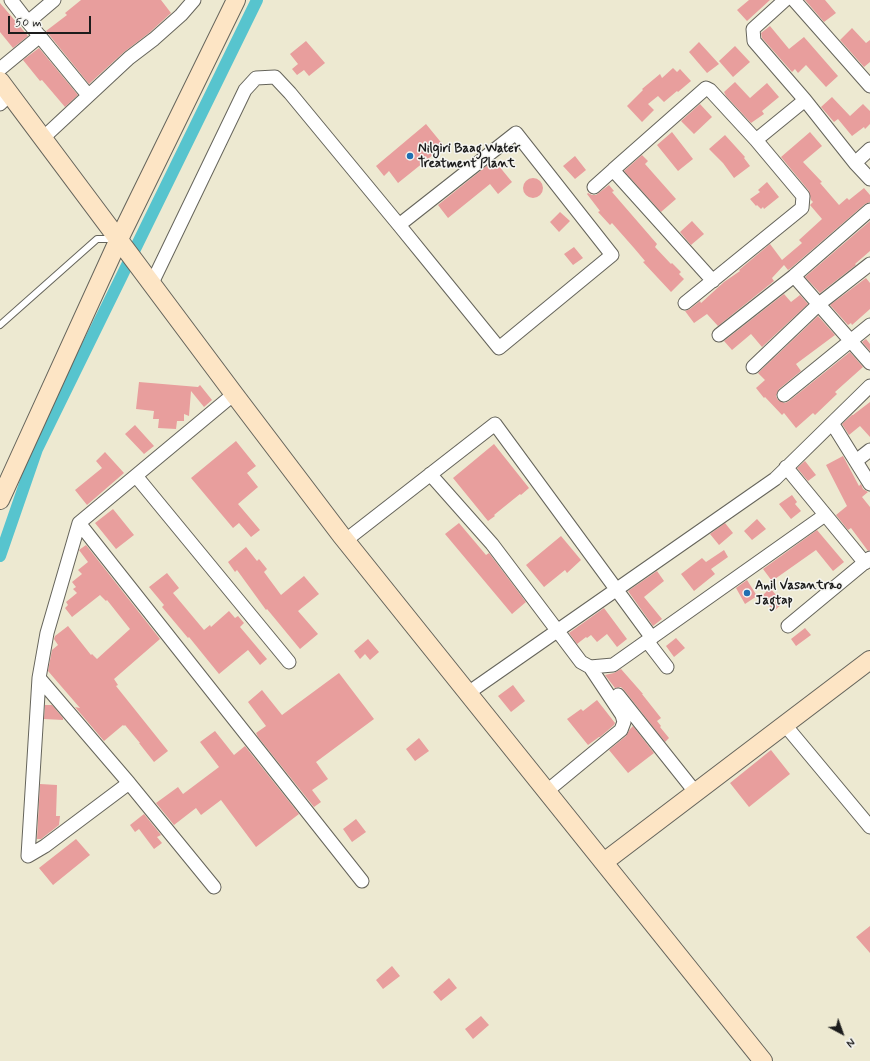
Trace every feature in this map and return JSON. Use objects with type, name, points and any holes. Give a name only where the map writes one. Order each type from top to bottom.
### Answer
[{"type":"street","points":[[12,0],[28,22],[88,95]]},
{"type":"street","points":[[28,22],[54,0]]},
{"type":"street","points":[[43,138],[129,58],[154,39],[181,15],[194,0]]},
{"type":"street","points":[[0,500],[120,241],[236,0]]},
{"type":"street","points":[[785,0],[753,29],[754,41],[870,179]]},
{"type":"street","points":[[794,0],[870,86]]},
{"type":"street","points":[[0,69],[40,36]]},
{"type":"street","points":[[152,283],[245,90],[256,78],[275,77],[290,93],[499,348],[612,255],[516,133],[399,225]]},
{"type":"street","points":[[594,187],[706,88],[710,90],[756,140],[803,196],[802,208],[685,303]]},
{"type":"street","points":[[3,93],[43,138],[234,394],[346,540],[763,1061]]},
{"type":"street","points":[[756,140],[805,100]]},
{"type":"street","points":[[855,163],[870,149]]},
{"type":"street","points":[[613,170],[713,281]]},
{"type":"street","points":[[719,335],[794,276],[870,210]]},
{"type":"street","points":[[753,367],[819,304],[870,264]]},
{"type":"street","points":[[794,276],[870,363]]},
{"type":"street","points":[[784,395],[870,325]]},
{"type":"street","points":[[468,692],[775,479],[870,386]]},
{"type":"street","points":[[130,783],[45,846],[28,856],[39,678],[47,633],[79,523],[234,394]]},
{"type":"street","points":[[832,423],[870,484]]},
{"type":"street","points":[[346,540],[494,424],[616,589],[650,639],[667,668]]},
{"type":"street","points":[[856,461],[870,450]]},
{"type":"street","points":[[786,467],[825,515],[867,560],[788,626]]},
{"type":"street","points":[[430,474],[492,544],[581,662],[593,667],[696,792]]},
{"type":"street","points":[[136,476],[289,662]]},
{"type":"street","points":[[593,667],[613,665],[825,515]]},
{"type":"street","points":[[79,523],[362,881]]},
{"type":"street","points":[[604,862],[870,660]]},
{"type":"street","points":[[547,791],[621,730],[624,722],[622,715],[593,667]]},
{"type":"street","points":[[39,678],[130,783],[214,887]]},
{"type":"street","points":[[785,725],[870,827]]},
{"type":"lane","points":[[0,326],[97,238],[120,241]]},
{"type":"building","points":[[81,0],[161,0],[171,13],[149,33],[124,52],[89,84],[46,31],[67,15],[65,13]]},
{"type":"building","points":[[749,0],[770,0],[747,21],[737,10]]},
{"type":"building","points":[[805,0],[825,0],[836,13],[824,22]]},
{"type":"building","points":[[0,3],[28,36],[13,48],[0,32]]},
{"type":"building","points":[[770,26],[789,49],[804,37],[838,76],[826,87],[806,65],[798,73],[795,69],[792,72],[762,38],[761,33]]},
{"type":"building","points":[[852,28],[866,43],[870,40],[870,62],[864,67],[840,40]]},
{"type":"building","points":[[306,41],[325,63],[309,76],[304,70],[297,75],[292,69],[298,64],[290,54]]},
{"type":"building","points":[[699,42],[719,64],[707,73],[689,52]]},
{"type":"building","points":[[735,46],[750,62],[733,77],[719,61]]},
{"type":"building","points":[[39,48],[78,95],[65,107],[42,80],[40,81],[23,60]]},
{"type":"building","points":[[673,68],[677,72],[680,69],[691,81],[664,102],[658,96],[648,104],[654,110],[642,122],[627,106],[643,90],[642,89],[660,74],[662,78]]},
{"type":"building","points":[[735,82],[750,98],[767,83],[779,97],[762,111],[764,114],[751,123],[724,92]]},
{"type":"building","points":[[832,97],[850,116],[863,104],[870,111],[870,124],[865,129],[864,127],[852,136],[838,119],[834,122],[821,107]]},
{"type":"building","points":[[700,104],[712,117],[694,134],[681,121]]},
{"type":"building","name":"Nilgiri Baag Water Treatment Plant","points":[[426,124],[444,146],[398,183],[389,171],[384,176],[376,166]]},
{"type":"building","points":[[672,132],[693,159],[678,171],[657,145]]},
{"type":"building","points":[[810,132],[822,146],[803,162],[822,182],[820,183],[839,205],[847,198],[849,200],[864,188],[870,195],[870,202],[865,204],[791,268],[788,270],[784,265],[772,278],[774,281],[718,326],[707,314],[694,323],[685,311],[700,301],[701,303],[770,244],[782,260],[802,243],[799,240],[822,219],[810,205],[813,202],[809,191],[781,157]]},
{"type":"building","points":[[725,135],[745,157],[744,158],[750,166],[734,178],[723,163],[709,149]]},
{"type":"building","points":[[642,155],[648,161],[645,164],[676,199],[661,212],[624,171]]},
{"type":"building","points":[[575,156],[586,170],[575,179],[563,166]]},
{"type":"building","name":"Nilgiri Baag Water Treatment Plant","points":[[494,160],[512,182],[498,194],[490,184],[448,218],[438,205]]},
{"type":"building","name":"Nilgiri Baag Water Treatment Plant","points":[[529,178],[537,178],[543,184],[543,192],[537,198],[529,198],[523,192],[523,184]]},
{"type":"building","points":[[767,182],[779,197],[764,209],[763,207],[761,209],[750,199],[760,192],[758,190]]},
{"type":"building","points":[[609,185],[614,191],[612,192],[657,244],[655,247],[681,272],[679,274],[684,279],[671,292],[643,262],[645,261],[612,223],[610,225],[598,212],[600,211],[587,194],[596,195]]},
{"type":"building","points":[[560,212],[570,221],[559,232],[550,222]]},
{"type":"building","points":[[692,221],[704,234],[691,245],[680,232]]},
{"type":"building","points":[[870,221],[870,251],[855,264],[856,265],[820,293],[805,277]]},
{"type":"building","points":[[574,247],[583,258],[573,265],[564,254]]},
{"type":"building","points":[[866,278],[870,283],[870,309],[852,325],[851,323],[848,325],[830,305]]},
{"type":"building","points":[[784,294],[791,302],[800,295],[808,304],[762,347],[751,334],[732,350],[724,341]]},
{"type":"building","points":[[818,316],[835,335],[796,364],[801,371],[779,389],[776,396],[778,400],[785,403],[789,401],[850,352],[863,367],[835,392],[837,394],[815,415],[813,413],[796,428],[784,413],[782,415],[756,388],[765,380],[758,373]]},
{"type":"building","points":[[866,339],[870,344],[870,351],[862,342]]},
{"type":"building","points":[[139,382],[198,387],[200,385],[212,400],[204,407],[191,391],[189,416],[184,414],[184,421],[177,421],[176,429],[158,428],[159,419],[153,419],[154,411],[136,409]]},
{"type":"building","points":[[870,402],[870,437],[860,426],[849,435],[842,424]]},
{"type":"building","points":[[135,425],[154,446],[144,454],[125,434]]},
{"type":"building","points":[[236,441],[256,466],[247,473],[258,487],[238,504],[260,530],[251,537],[239,523],[233,528],[191,478]]},
{"type":"building","points":[[494,444],[529,488],[488,521],[453,478]]},
{"type":"building","points":[[105,452],[124,473],[87,505],[75,490],[102,468],[96,461]]},
{"type":"building","points":[[843,456],[859,486],[861,484],[863,489],[868,492],[862,497],[870,507],[870,550],[868,551],[851,528],[848,530],[836,515],[847,506],[826,465]]},
{"type":"building","points":[[805,461],[816,475],[808,481],[797,468]]},
{"type":"building","points":[[792,495],[797,502],[795,504],[801,511],[791,519],[779,504]]},
{"type":"building","points":[[113,509],[134,535],[116,549],[95,523]]},
{"type":"building","points":[[757,519],[766,529],[752,540],[744,531]]},
{"type":"building","points":[[459,523],[486,555],[489,553],[526,602],[512,614],[445,534]]},
{"type":"building","points":[[725,523],[733,533],[719,545],[710,534]]},
{"type":"building","points":[[817,530],[844,562],[833,571],[816,550],[772,581],[763,569]]},
{"type":"building","points":[[561,536],[581,560],[567,573],[565,570],[544,587],[526,565]]},
{"type":"building","points":[[86,545],[160,639],[114,679],[118,685],[116,686],[168,751],[154,762],[125,725],[123,725],[104,741],[75,707],[80,708],[48,671],[52,650],[58,645],[54,639],[55,636],[68,626],[91,655],[92,654],[97,659],[130,629],[107,600],[106,601],[100,595],[72,617],[65,608],[68,605],[66,602],[77,593],[73,589],[76,587],[72,582],[82,574],[78,570],[88,562],[79,550]]},
{"type":"building","points":[[246,547],[257,561],[259,559],[267,569],[264,572],[281,595],[304,576],[319,594],[298,611],[318,634],[300,649],[267,609],[266,610],[237,570],[235,572],[228,562]]},
{"type":"building","points":[[724,550],[728,557],[711,569],[715,574],[694,591],[681,574],[702,558],[706,562]]},
{"type":"building","points":[[657,571],[664,581],[644,597],[662,619],[653,626],[628,591]]},
{"type":"building","points":[[167,573],[179,588],[173,593],[204,630],[210,625],[211,627],[229,611],[235,618],[238,616],[244,623],[240,627],[267,659],[260,665],[248,650],[219,674],[162,607],[164,605],[149,587]]},
{"type":"building","name":"Anil Vasantrao Jagtap","points":[[747,580],[757,596],[745,604],[736,588]]},
{"type":"building","points":[[770,588],[783,603],[774,611],[761,597]]},
{"type":"building","points":[[604,608],[627,639],[617,647],[607,634],[597,642],[591,635],[577,644],[569,633]]},
{"type":"building","points":[[805,628],[811,635],[796,646],[791,639]]},
{"type":"building","points":[[676,638],[685,648],[674,657],[666,646]]},
{"type":"building","points":[[368,639],[379,652],[370,660],[365,654],[360,659],[354,651]]},
{"type":"building","points":[[621,669],[643,694],[661,718],[657,721],[669,738],[665,742],[624,690],[621,687],[615,688],[605,675],[614,673]]},
{"type":"building","points":[[339,673],[374,719],[316,762],[328,779],[312,790],[321,802],[314,807],[258,737],[256,733],[266,726],[248,702],[262,690],[282,715]]},
{"type":"building","points":[[513,685],[525,701],[511,712],[498,696]]},
{"type":"building","points":[[597,700],[615,723],[600,737],[588,745],[567,719],[581,709],[583,711]]},
{"type":"building","points":[[45,705],[52,705],[63,720],[44,719]]},
{"type":"building","points":[[633,726],[654,753],[628,773],[609,750],[626,736]]},
{"type":"building","points":[[215,731],[234,755],[245,746],[299,814],[256,847],[221,800],[201,815],[196,808],[174,825],[156,803],[178,787],[183,794],[219,767],[200,742]]},
{"type":"building","points":[[419,738],[429,751],[415,761],[406,749]]},
{"type":"building","points":[[771,750],[790,774],[749,807],[730,783]]},
{"type":"building","points":[[40,784],[57,785],[56,816],[60,816],[59,825],[41,839],[37,839]]},
{"type":"building","points":[[144,814],[161,835],[157,837],[162,843],[154,849],[139,829],[135,832],[130,825]]},
{"type":"building","points":[[356,819],[366,832],[352,842],[343,829]]},
{"type":"building","points":[[76,839],[90,855],[53,885],[39,868]]},
{"type":"building","points":[[870,926],[870,953],[856,937]]},
{"type":"building","points":[[392,966],[400,976],[383,989],[376,980]]},
{"type":"building","points":[[449,978],[457,988],[441,1001],[433,992]]},
{"type":"building","points":[[481,1016],[489,1025],[473,1039],[465,1029]]},
{"type":"waterway","points":[[0,556],[37,449],[257,0]]},
{"type":"place","name":"Nilgiri Baag Water Treatment Plant","points":[[410,156]]},
{"type":"place","name":"Anil Vasantrao Jagtap","points":[[747,593]]}]
